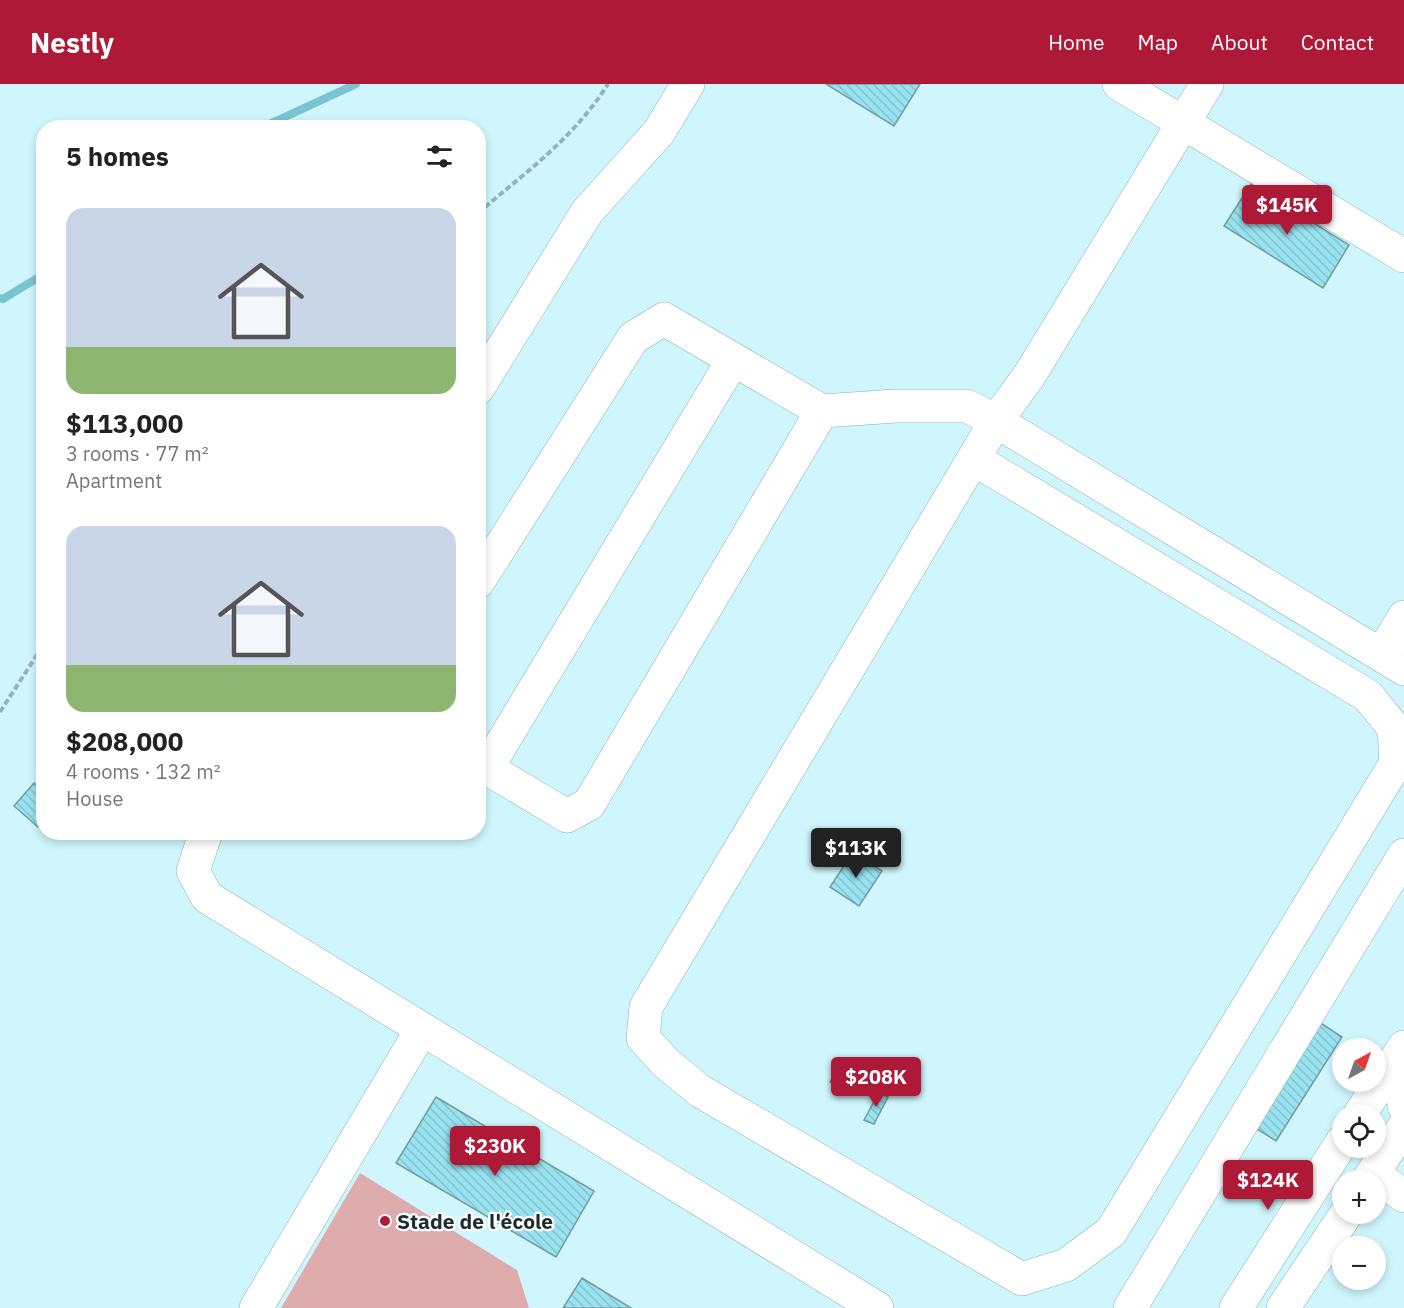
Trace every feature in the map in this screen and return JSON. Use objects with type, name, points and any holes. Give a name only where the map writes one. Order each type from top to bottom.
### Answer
[{"type":"street","points":[[486,375],[587,212],[659,132],[688,84]]},
{"type":"street","points":[[1119,84],[1404,256]]},
{"type":"street","points":[[974,459],[1368,696],[1394,728],[1396,763],[1112,1232],[1066,1265],[1022,1279],[700,1091],[666,1063],[644,1038],[646,1007],[996,421],[1029,376],[1207,84]]},
{"type":"street","points":[[486,569],[633,339],[664,320],[822,411],[896,406],[967,406],[996,421],[1393,662],[1404,617]]},
{"type":"street","points":[[486,760],[733,360]]},
{"type":"street","points":[[486,767],[567,816],[589,804],[822,411]]},
{"type":"street","points":[[203,840],[193,871],[207,897],[877,1308]]},
{"type":"street","points":[[1131,1308],[1404,855]]},
{"type":"street","points":[[256,1308],[422,1029]]},
{"type":"street","points":[[1396,1059],[1404,1106]]},
{"type":"street","points":[[1367,1104],[1396,1059]]},
{"type":"street","points":[[1376,1170],[1404,1127]]},
{"type":"street","points":[[1236,1308],[1332,1158]]},
{"type":"street","points":[[1386,1186],[1404,1196]]},
{"type":"street","points":[[1283,1308],[1339,1224]]},
{"type":"path","points":[[486,206],[564,141],[597,102],[608,84]]},
{"type":"path","points":[[0,712],[36,656]]},
{"type":"shaded area","name":"Stade de l'école","points":[[360,1173],[517,1270],[529,1308],[281,1308]]},
{"type":"building","points":[[826,84],[920,84],[894,126]]},
{"type":"building","points":[[1251,184],[1349,245],[1323,288],[1224,226]]},
{"type":"building","points":[[34,783],[36,785],[36,825],[14,806]]},
{"type":"building","points":[[853,852],[882,871],[859,906],[830,887]]},
{"type":"building","points":[[1316,1020],[1342,1037],[1332,1038],[1332,1053],[1276,1141],[1249,1124]]},
{"type":"building","points":[[840,1065],[863,1079],[853,1095],[830,1082]]},
{"type":"building","points":[[879,1092],[888,1097],[874,1124],[864,1120]]},
{"type":"building","points":[[436,1097],[594,1191],[556,1257],[396,1163]]},
{"type":"building","points":[[582,1278],[631,1308],[563,1308]]},
{"type":"waterway","points":[[278,120],[356,84]]},
{"type":"waterway","points":[[0,298],[3,299],[36,279]]},
{"type":"place","name":"Stade de l'école","points":[[385,1221]]}]
